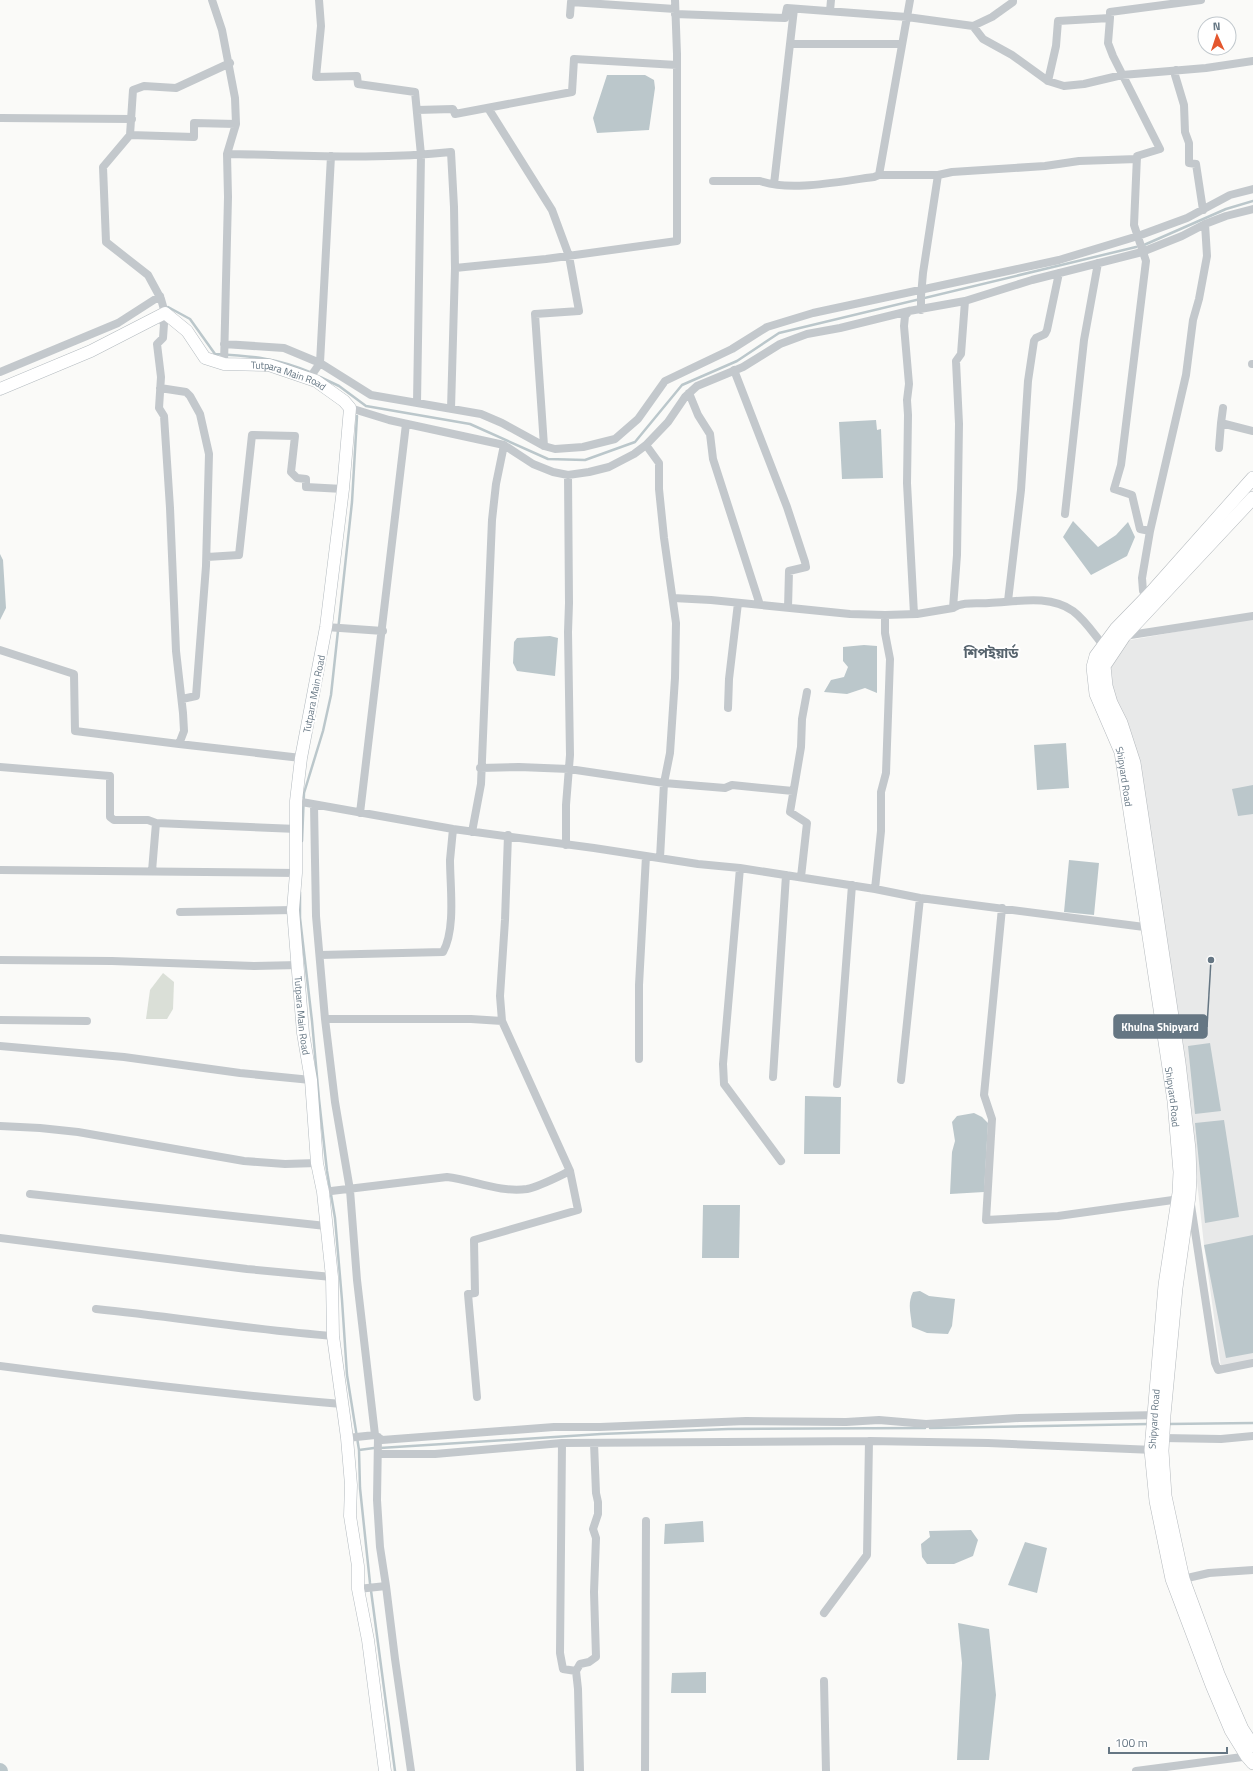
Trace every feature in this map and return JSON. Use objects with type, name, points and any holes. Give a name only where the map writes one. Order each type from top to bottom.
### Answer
[{"type":"main road","name":"Shipyard Road","points":[[1251,1755],[1232,1730],[1212,1685],[1172,1579],[1156,1501],[1159,1415],[1176,1288],[1184,1198],[1190,1178],[1187,1134],[1179,1063],[1121,752],[1102,708],[1094,681],[1093,667],[1096,656],[1116,629],[1150,596],[1253,478]]},
{"type":"main road","points":[[1124,636],[1253,498]]},
{"type":"main road","name":"Shipyard Road","points":[[1124,636],[1104,666],[1106,686],[1111,703],[1121,723],[1134,763],[1153,928]]},
{"type":"main road","name":"Shipyard Road","points":[[1159,1446],[1165,1496],[1183,1579],[1218,1674],[1242,1729],[1251,1755]]},
{"type":"street","points":[[212,0],[222,30],[230,63],[235,98],[236,124],[227,154],[228,197],[224,362]]},
{"type":"street","points":[[319,0],[321,26],[316,77],[357,76],[358,84],[415,92],[421,155],[417,403]]},
{"type":"street","points":[[830,11],[831,0]]},
{"type":"street","points":[[879,175],[910,0]]},
{"type":"street","points":[[570,16],[571,2],[675,8],[785,18],[787,8],[907,17],[973,26],[992,17],[1013,2],[1013,0]]},
{"type":"street","points":[[1150,531],[1140,529],[1132,495],[1114,489],[1121,465],[1146,261],[1134,225],[1137,156],[1160,148],[1122,75],[1108,42],[1110,12],[1160,3],[1201,0]]},
{"type":"street","points":[[455,268],[569,256],[676,241],[677,65],[675,8]]},
{"type":"street","points":[[774,184],[794,9]]},
{"type":"street","points":[[1048,81],[1056,46],[1058,21],[1110,18]]},
{"type":"street","points":[[973,26],[983,39],[1012,55],[1048,81],[1064,86],[1084,84],[1122,75],[1253,61]]},
{"type":"street","points":[[790,44],[902,44]]},
{"type":"street","points":[[417,110],[453,109],[455,114],[572,92],[574,59],[677,65]]},
{"type":"street","points":[[179,744],[184,731],[174,613],[170,508],[164,416],[159,408],[161,377],[157,344],[163,338],[164,324],[160,298],[148,275],[106,242],[103,167],[130,135],[133,90],[144,86],[176,88],[230,63]]},
{"type":"street","points":[[1176,70],[1184,104],[1185,132],[1189,143],[1189,163],[1196,164],[1203,210]]},
{"type":"street","points":[[488,108],[552,210],[569,256],[579,311],[535,314],[544,446]]},
{"type":"street","points":[[0,118],[132,119]]},
{"type":"street","points":[[130,135],[194,137],[194,123],[236,124]]},
{"type":"street","points":[[227,154],[331,156],[421,155],[451,152],[455,268],[450,409]]},
{"type":"street","points":[[312,376],[320,363],[331,156]]},
{"type":"street","points":[[713,181],[760,181],[793,186],[874,177],[879,175],[938,175],[952,172],[1045,166],[1080,161],[1137,159]]},
{"type":"street","points":[[921,300],[938,175]]},
{"type":"street","points":[[914,614],[907,483],[907,400],[909,384],[904,326],[905,316],[921,300],[1138,236],[1187,218],[1230,195],[1253,189]]},
{"type":"street","points":[[224,346],[284,348],[320,363],[371,395],[481,414],[502,423],[544,446],[555,449],[583,447],[615,439],[638,418],[665,381],[732,349],[767,328],[813,313],[921,300],[965,301],[1059,273],[1142,252],[1182,236],[1204,224],[1226,216],[1253,209]]},
{"type":"street","points":[[1150,596],[1143,591],[1142,578],[1150,531],[1186,375],[1193,320],[1200,299],[1207,256],[1204,224]]},
{"type":"street","points":[[1065,514],[1084,340],[1098,263]]},
{"type":"street","points":[[1008,601],[1023,461],[1028,382],[1034,342],[1036,338],[1045,334],[1047,330],[1059,273]]},
{"type":"street","points":[[0,372],[118,323],[160,298]]},
{"type":"street","points":[[953,608],[956,555],[959,424],[956,361],[961,354],[965,301]]},
{"type":"street","points":[[350,408],[406,424],[504,445],[533,464],[553,472],[568,475],[589,472],[608,467],[634,454],[646,445],[668,422],[685,397],[697,386],[743,367],[780,344],[807,334],[840,328],[909,311]]},
{"type":"street","points":[[0,389],[91,351],[145,322],[162,315]]},
{"type":"street","name":"Tutpara Main Road","points":[[162,315],[187,331],[205,358],[224,362],[269,365],[312,376],[316,382],[344,401],[350,408],[343,489],[335,628],[301,758],[296,801],[296,873],[293,910],[303,1033],[311,1080],[318,1163],[323,1192],[332,1277],[334,1336],[347,1438],[351,1485],[350,1516],[358,1566],[358,1589],[368,1640],[385,1771]]},
{"type":"street","points":[[734,370],[787,506],[805,562],[806,567],[789,571],[788,608]]},
{"type":"street","points":[[160,388],[186,392],[190,396],[200,414],[209,454],[207,557],[196,696],[182,699]]},
{"type":"street","points":[[689,393],[698,415],[710,434],[713,459],[760,605]]},
{"type":"street","points":[[1218,448],[1223,408]]},
{"type":"street","points":[[1221,423],[1253,431]]},
{"type":"street","points":[[360,813],[383,631],[396,495],[406,424]]},
{"type":"street","points":[[207,557],[239,555],[252,435],[294,436],[291,472],[297,478],[306,479],[306,487],[343,489]]},
{"type":"street","points":[[472,832],[481,784],[480,768],[487,665],[486,644],[492,520],[496,484],[504,445]]},
{"type":"street","points":[[646,445],[659,463],[659,489],[664,538],[676,623],[675,678],[670,753],[664,783],[660,858]]},
{"type":"street","points":[[566,845],[566,805],[570,755],[568,475]]},
{"type":"street","points":[[673,598],[850,614],[885,615],[914,614],[953,608],[957,605],[970,603],[1047,601],[1073,611],[1104,645]]},
{"type":"street","points":[[728,708],[729,679],[738,603]]},
{"type":"street","points":[[875,889],[881,831],[881,792],[886,773],[890,659],[885,633],[885,615]]},
{"type":"street","points":[[1124,636],[1253,616]]},
{"type":"street","points":[[335,628],[383,631]]},
{"type":"street","points":[[0,650],[74,674],[75,731],[301,758]]},
{"type":"street","points":[[801,877],[807,823],[790,812],[801,747],[802,719],[807,692]]},
{"type":"street","points":[[0,767],[110,776],[110,817],[114,820],[148,820],[156,823],[297,829]]},
{"type":"street","points":[[480,768],[519,767],[569,769],[664,783],[725,788],[732,785],[793,791]]},
{"type":"street","points":[[296,801],[472,832],[508,835],[698,864],[740,868],[852,885],[920,898],[1153,928]]},
{"type":"street","points":[[314,805],[316,916],[325,1019],[335,1102],[350,1190],[357,1280],[378,1454],[377,1500],[380,1547],[394,1659],[411,1771]]},
{"type":"street","points":[[152,871],[156,823]]},
{"type":"street","points":[[320,955],[443,952],[450,928],[450,857],[453,829]]},
{"type":"street","points":[[477,1397],[468,1294],[475,1293],[474,1240],[578,1210],[570,1171],[502,1021],[500,996],[505,920],[508,835]]},
{"type":"street","points":[[639,1059],[639,985],[646,856]]},
{"type":"street","points":[[740,868],[723,1064],[724,1084],[781,1161]]},
{"type":"street","points":[[0,870],[296,873]]},
{"type":"street","points":[[773,1077],[786,875]]},
{"type":"street","points":[[837,1084],[852,885]]},
{"type":"street","points":[[901,1080],[920,898]]},
{"type":"street","points":[[1002,908],[984,1095],[992,1119],[986,1220],[1058,1216],[1184,1198],[1215,1363],[1218,1370],[1253,1362]]},
{"type":"street","points":[[180,912],[293,910]]},
{"type":"street","points":[[0,960],[112,961],[254,966],[298,965]]},
{"type":"street","points":[[325,1019],[471,1019],[502,1021]]},
{"type":"street","points":[[0,1020],[87,1022]]},
{"type":"street","points":[[0,1046],[124,1058],[240,1073],[311,1080]]},
{"type":"street","points":[[0,1126],[78,1132],[244,1161],[285,1164],[318,1163]]},
{"type":"street","points":[[323,1192],[350,1190],[447,1177],[464,1179],[510,1190],[528,1189],[570,1171]]},
{"type":"street","points":[[30,1194],[326,1226]]},
{"type":"street","points":[[0,1238],[247,1269],[332,1277]]},
{"type":"street","points":[[96,1309],[170,1317],[264,1330],[334,1336]]},
{"type":"street","points":[[0,1366],[188,1390],[342,1404]]},
{"type":"street","points":[[347,1438],[376,1436],[382,1440],[554,1427],[796,1421],[846,1422],[880,1420],[926,1424],[1019,1418],[1159,1415]]},
{"type":"street","points":[[378,1454],[436,1454],[562,1443],[869,1441],[1159,1446],[1221,1438],[1253,1436]]},
{"type":"street","points":[[824,1613],[867,1555],[869,1441]]},
{"type":"street","points":[[562,1443],[560,1653],[563,1669],[576,1671]]},
{"type":"street","points":[[580,1771],[578,1689],[576,1671],[580,1664],[589,1662],[596,1657],[594,1592],[596,1538],[593,1529],[598,1514],[598,1502],[596,1493],[594,1443]]},
{"type":"street","points":[[645,1771],[646,1520]]},
{"type":"street","points":[[1183,1579],[1209,1573],[1253,1570]]},
{"type":"street","points":[[358,1589],[386,1586]]},
{"type":"street","points":[[824,1681],[826,1771]]},
{"type":"street","points":[[1136,1771],[1251,1755]]},
{"type":"shaded area","points":[[607,75],[645,75],[654,80],[655,88],[649,130],[597,133],[593,118]]},
{"type":"shaded area","points":[[876,420],[877,430],[881,429],[883,478],[842,479],[839,422]]},
{"type":"shaded area","points":[[1073,521],[1098,547],[1116,535],[1128,522],[1135,537],[1127,556],[1091,575],[1063,537]]},
{"type":"shaded area","points":[[0,554],[3,560],[6,608],[0,620]]},
{"type":"shaded area","points":[[1253,618],[1253,1360],[1221,1367],[1204,1245],[1187,1091],[1109,667],[1125,641]]},
{"type":"shaded area","points":[[550,636],[558,638],[555,676],[517,671],[513,663],[514,642],[517,638]]},
{"type":"shaded area","points":[[864,645],[877,646],[877,693],[865,688],[847,694],[824,692],[831,680],[844,677],[848,667],[843,661],[843,647]]},
{"type":"shaded area","points":[[1066,743],[1069,788],[1037,790],[1034,745]]},
{"type":"shaded area","points":[[1253,785],[1253,814],[1238,816],[1232,789]]},
{"type":"shaded area","points":[[1069,860],[1099,863],[1094,915],[1064,912]]},
{"type":"shaded area","points":[[163,973],[174,982],[173,1009],[167,1019],[146,1019],[150,990]]},
{"type":"shaded area","points":[[1210,1043],[1221,1111],[1195,1114],[1188,1046]]},
{"type":"shaded area","points":[[805,1096],[841,1097],[840,1154],[804,1154]]},
{"type":"shaded area","points":[[974,1113],[982,1117],[988,1123],[984,1192],[950,1194],[952,1152],[955,1141],[952,1122],[957,1116]]},
{"type":"shaded area","points":[[1224,1120],[1239,1217],[1205,1223],[1195,1123]]},
{"type":"shaded area","points":[[703,1205],[740,1205],[739,1258],[702,1258]]},
{"type":"shaded area","points":[[1253,1235],[1253,1353],[1226,1358],[1204,1245]]},
{"type":"shaded area","points":[[920,1291],[929,1296],[955,1299],[952,1326],[948,1334],[927,1333],[912,1327],[910,1309],[911,1296],[913,1292]]},
{"type":"shaded area","points":[[703,1521],[704,1542],[664,1544],[665,1524]]},
{"type":"shaded area","points":[[971,1530],[978,1540],[973,1556],[954,1564],[927,1564],[922,1557],[921,1544],[930,1537],[929,1531]]},
{"type":"shaded area","points":[[1025,1542],[1047,1548],[1037,1593],[1008,1585]]},
{"type":"shaded area","points":[[958,1623],[989,1629],[996,1695],[989,1760],[957,1760],[962,1663]]},
{"type":"shaded area","points":[[706,1672],[706,1693],[671,1693],[672,1673]]},
{"type":"waterway","points":[[1144,245],[1226,209],[1253,201]]},
{"type":"waterway","points":[[320,377],[339,386],[366,406],[470,424],[548,459],[585,460],[635,442],[682,385],[737,361],[779,333],[1136,247]]},
{"type":"waterway","points":[[166,308],[168,307],[190,319],[215,354],[276,361],[312,373]]},
{"type":"waterway","points":[[302,841],[304,793],[323,731],[331,695],[352,502],[357,416]]},
{"type":"waterway","points":[[300,892],[300,918],[319,1099],[327,1171],[335,1218],[347,1375],[359,1450],[360,1488],[370,1583],[395,1771]]},
{"type":"waterway","points":[[1168,1424],[1253,1423]]},
{"type":"waterway","points":[[930,1428],[1149,1424]]},
{"type":"waterway","points":[[380,1448],[601,1434],[728,1429],[925,1428]]},
{"type":"waterway","points":[[359,1450],[374,1448]]},
{"type":"place","name":"Khulna Shipyard","points":[[1211,960]]},
{"type":"district","name":"শিপইয়ার্ড","points":[[991,652]]}]
